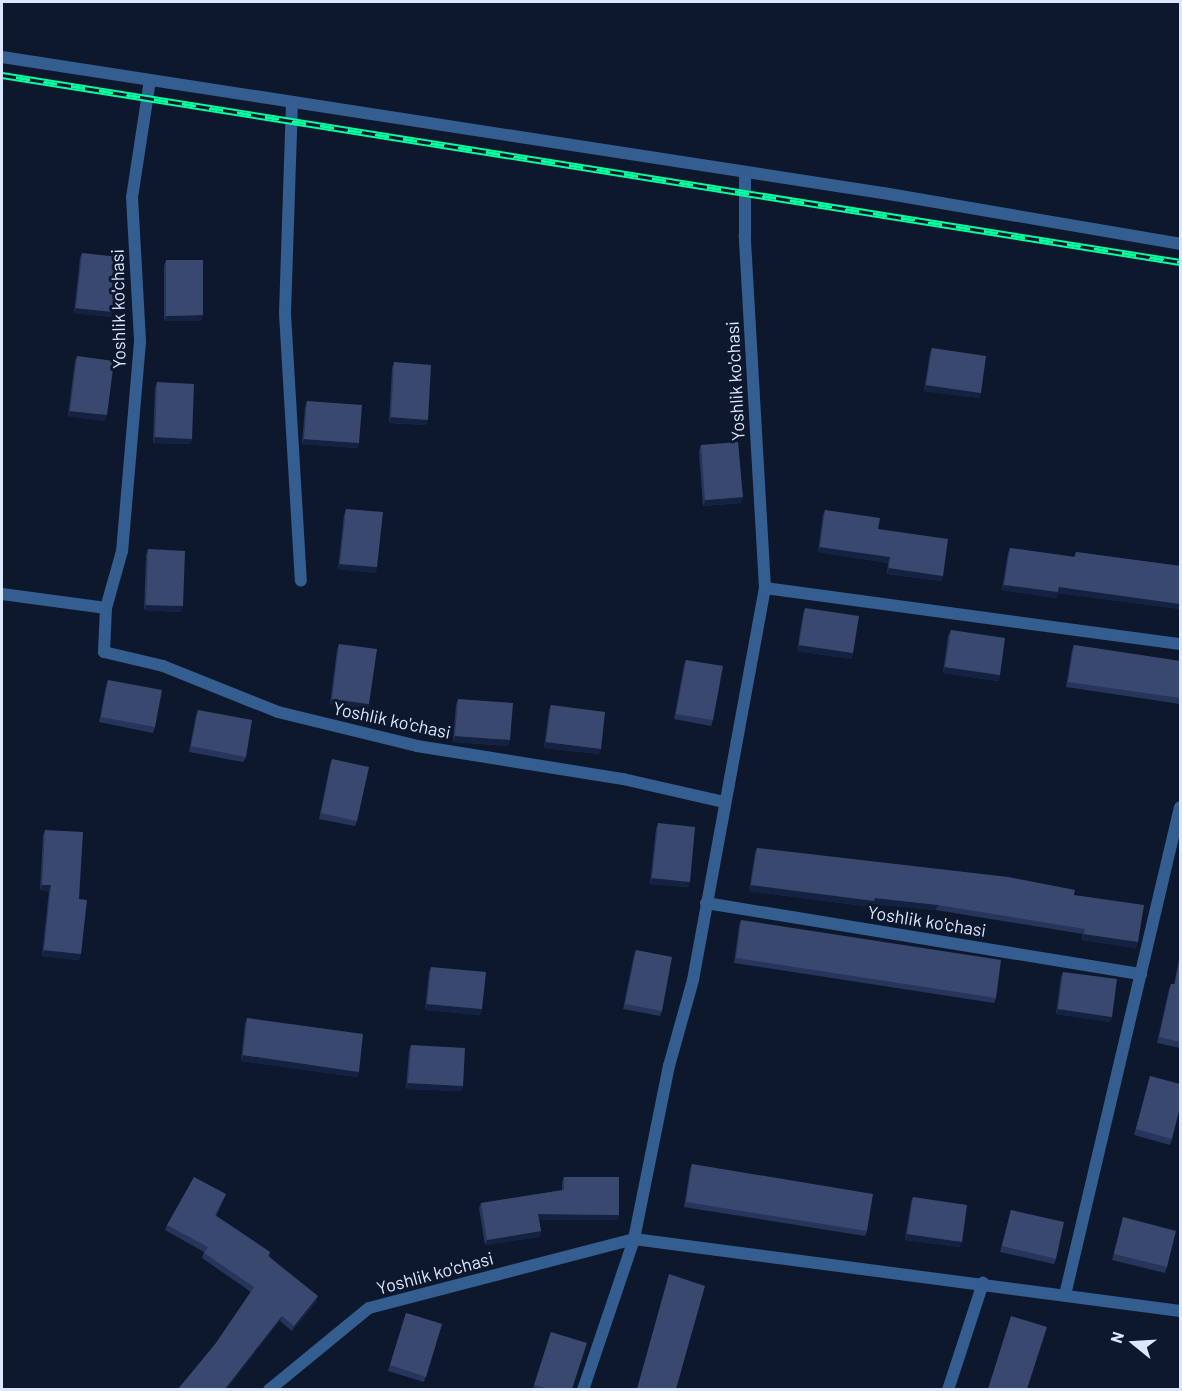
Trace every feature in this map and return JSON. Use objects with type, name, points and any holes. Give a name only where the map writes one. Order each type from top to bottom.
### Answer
[{"type":"street","points":[[2,57],[745,171],[1180,244]]},
{"type":"street","name":"Yoshlik ko'chasi","points":[[150,80],[132,197],[139,353],[122,551],[106,608],[104,652],[163,666],[278,712],[417,746],[623,779],[724,802]]},
{"type":"street","points":[[292,102],[285,314],[301,581]]},
{"type":"street","name":"Yoshlik ko'chasi","points":[[583,1389],[634,1239],[706,903],[765,588],[745,236],[745,171]]},
{"type":"street","points":[[765,588],[1180,644]]},
{"type":"street","points":[[2,594],[106,608]]},
{"type":"street","points":[[1065,1295],[1180,807]]},
{"type":"street","name":"Yoshlik ko'chasi","points":[[706,903],[1141,974]]},
{"type":"street","name":"Yoshlik ko'chasi","points":[[269,1389],[369,1308],[634,1239],[1180,1311]]},
{"type":"street","points":[[948,1389],[983,1284]]},
{"type":"building","points":[[82,253],[119,257],[113,312],[76,308]]},
{"type":"building","points":[[166,260],[203,260],[203,315],[166,316]]},
{"type":"building","points":[[932,348],[986,356],[981,393],[926,385]]},
{"type":"building","points":[[77,356],[114,361],[107,415],[70,411]]},
{"type":"building","points":[[394,362],[431,365],[428,420],[391,417]]},
{"type":"building","points":[[157,382],[194,384],[192,439],[155,437]]},
{"type":"building","points":[[307,401],[362,405],[359,443],[304,439]]},
{"type":"building","points":[[738,442],[743,497],[705,500],[701,445]]},
{"type":"building","points":[[346,509],[383,512],[377,567],[340,564]]},
{"type":"building","points":[[825,510],[880,518],[878,529],[948,539],[943,576],[889,568],[890,557],[820,547]]},
{"type":"building","points":[[1010,548],[1075,557],[1076,552],[1180,566],[1180,604],[1059,587],[1058,592],[1004,585]]},
{"type":"building","points":[[148,549],[185,551],[183,606],[146,605]]},
{"type":"building","points":[[805,608],[859,616],[853,653],[799,645]]},
{"type":"building","points":[[951,630],[1005,638],[1000,675],[945,667]]},
{"type":"building","points":[[339,644],[377,649],[369,704],[332,699]]},
{"type":"building","points":[[1074,645],[1180,661],[1180,698],[1068,682]]},
{"type":"building","points":[[686,660],[723,666],[713,720],[676,714]]},
{"type":"building","points":[[108,680],[162,690],[155,727],[101,717]]},
{"type":"building","points":[[458,699],[513,703],[510,740],[455,736]]},
{"type":"building","points":[[551,705],[605,712],[601,749],[546,742]]},
{"type":"building","points":[[198,710],[252,720],[246,757],[191,746]]},
{"type":"building","points":[[332,759],[369,767],[357,821],[321,813]]},
{"type":"building","points":[[658,823],[695,827],[690,882],[652,878]]},
{"type":"building","points":[[45,830],[83,832],[79,899],[87,900],[81,954],[44,950],[51,885],[42,885]]},
{"type":"building","points":[[757,848],[1008,877],[1075,890],[1074,895],[1144,905],[1138,942],[1084,934],[1085,929],[938,905],[875,898],[874,901],[751,885]]},
{"type":"building","points":[[741,920],[1001,960],[996,998],[736,958]]},
{"type":"building","points":[[636,950],[672,957],[662,1011],[625,1004]]},
{"type":"building","points":[[1180,958],[1180,1042],[1159,1037],[1171,984],[1175,984]]},
{"type":"building","points":[[431,967],[486,972],[482,1009],[427,1004]]},
{"type":"building","points":[[1063,972],[1117,979],[1112,1017],[1058,1009]]},
{"type":"building","points":[[247,1018],[363,1034],[359,1072],[243,1055]]},
{"type":"building","points":[[411,1045],[465,1048],[463,1086],[408,1083]]},
{"type":"building","points":[[1150,1076],[1180,1084],[1180,1107],[1172,1139],[1136,1129]]},
{"type":"building","points":[[692,1164],[873,1194],[867,1231],[686,1202]]},
{"type":"building","points":[[194,1177],[226,1194],[215,1215],[270,1252],[268,1256],[318,1296],[294,1326],[282,1316],[225,1389],[178,1389],[216,1343],[254,1287],[204,1253],[208,1247],[167,1225]]},
{"type":"building","points":[[564,1177],[619,1177],[619,1215],[538,1214],[541,1231],[487,1240],[481,1203],[564,1190]]},
{"type":"building","points":[[913,1197],[967,1205],[962,1242],[907,1234]]},
{"type":"building","points":[[1011,1210],[1064,1222],[1056,1259],[1002,1246]]},
{"type":"building","points":[[1123,1217],[1176,1231],[1167,1267],[1114,1254]]},
{"type":"building","points":[[669,1274],[705,1286],[676,1389],[637,1389]]},
{"type":"building","points":[[406,1313],[442,1324],[426,1377],[390,1365]]},
{"type":"building","points":[[1011,1316],[1047,1327],[1027,1389],[988,1389]]},
{"type":"building","points":[[551,1332],[587,1343],[572,1389],[550,1389],[534,1385]]},
{"type":"railway","points":[[2,75],[1180,262]]}]
